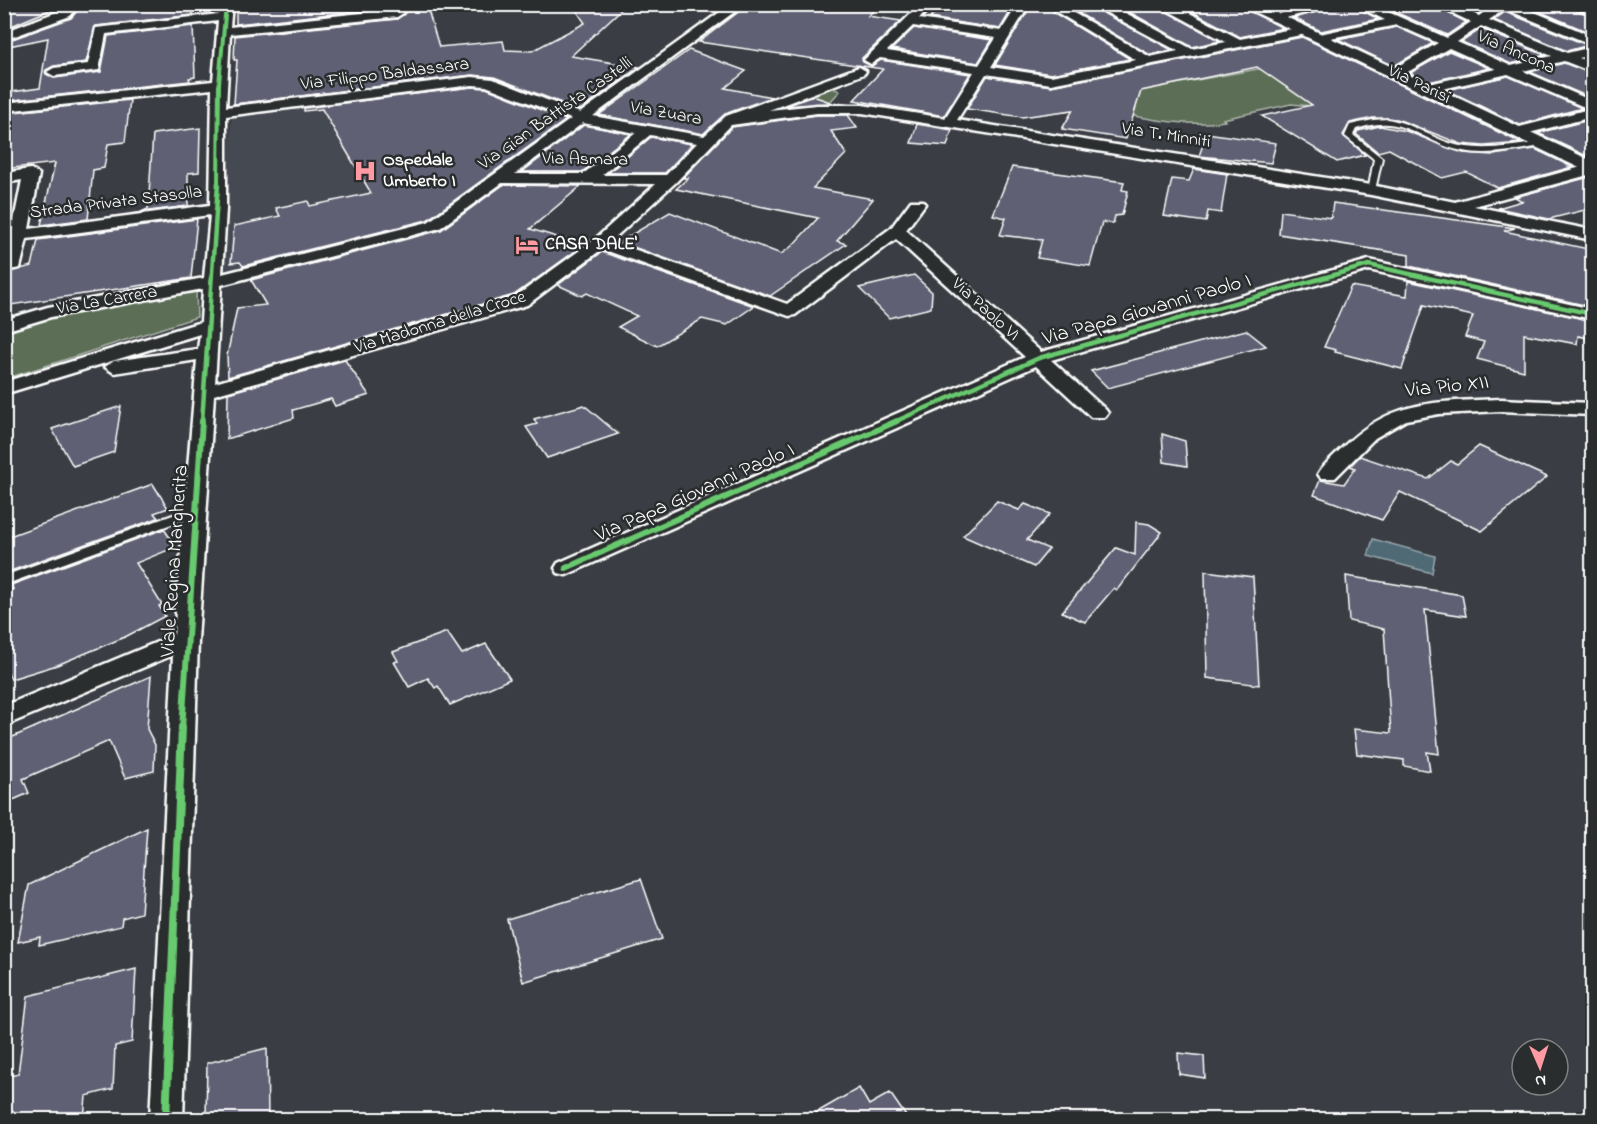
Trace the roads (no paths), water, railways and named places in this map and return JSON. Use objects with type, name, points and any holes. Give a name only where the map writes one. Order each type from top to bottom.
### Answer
[{"type":"street","points":[[4,8],[13,4]]},
{"type":"street","points":[[4,36],[66,13],[75,4]]},
{"type":"street","points":[[226,14],[234,4]]},
{"type":"street","points":[[342,4],[344,18]]},
{"type":"street","points":[[54,72],[94,67],[100,31],[226,14],[344,18],[397,13],[395,4]]},
{"type":"street","name":"Via Gian Battista Castelli","points":[[211,282],[434,225],[740,4]]},
{"type":"street","name":"Via Madonna della Croce","points":[[839,99],[860,71],[928,4]]},
{"type":"street","points":[[949,122],[1024,4]]},
{"type":"street","points":[[1146,60],[1061,11],[1097,4],[1189,52]]},
{"type":"street","points":[[1162,4],[1237,43]]},
{"type":"street","name":"Via Parisi","points":[[1245,4],[1396,73],[1593,169]]},
{"type":"street","points":[[1273,17],[1336,4]]},
{"type":"street","name":"Via Ancona","points":[[1359,4],[1593,106]]},
{"type":"street","points":[[1439,4],[1593,68]]},
{"type":"street","points":[[1396,73],[1448,43],[1504,4],[1593,40]]},
{"type":"street","points":[[1577,4],[1593,10]]},
{"type":"street","name":"Viale Regina Margherita","points":[[166,1119],[186,640],[218,209],[221,112],[219,84],[226,14]]},
{"type":"street","points":[[1319,38],[1398,21]]},
{"type":"street","points":[[912,22],[1004,35]]},
{"type":"street","points":[[878,54],[1051,80],[1302,31]]},
{"type":"street","points":[[1425,88],[1593,51]]},
{"type":"street","name":"Via Madonna della Croce","points":[[203,392],[521,302],[600,243],[670,180],[731,119],[860,71]]},
{"type":"street","name":"Via Filippo Baldassara","points":[[221,112],[472,81],[488,82],[583,119]]},
{"type":"street","points":[[4,107],[219,84]]},
{"type":"street","name":"Via T. Minniti","points":[[731,119],[839,99],[862,109],[1371,190],[1593,235]]},
{"type":"street","points":[[1517,132],[1593,113]]},
{"type":"street","name":"Via Zuara","points":[[583,119],[708,141]]},
{"type":"street","points":[[587,180],[648,130]]},
{"type":"street","points":[[1455,207],[1593,169]]},
{"type":"street","name":"Strada Privata Stasolla","points":[[4,178],[31,174],[14,264],[4,266]]},
{"type":"street","name":"Via Asmara","points":[[500,178],[670,180]]},
{"type":"street","points":[[600,243],[789,311],[897,231],[917,204]]},
{"type":"street","name":"Strada Privata Stasolla","points":[[20,235],[218,209]]},
{"type":"street","name":"Via Paolo VI","points":[[897,231],[1098,413]]},
{"type":"street","name":"Via Papa Giovanni Paolo I","points":[[566,568],[1038,358],[1369,265],[1593,314]]},
{"type":"street","name":"Via La Carrera","points":[[4,326],[48,312],[211,282]]},
{"type":"street","points":[[4,388],[208,326]]},
{"type":"street","points":[[35,378],[206,353]]},
{"type":"street","name":"Via Pio XII","points":[[1328,474],[1368,434],[1400,415],[1439,408],[1501,405],[1593,409]]},
{"type":"street","points":[[4,717],[186,640]]},
{"type":"lane","points":[[1371,190],[1378,158],[1349,136],[1353,127],[1366,123],[1400,123],[1461,149],[1495,152],[1542,144]]},
{"type":"lane","points":[[4,581],[195,511]]},
{"type":"water","points":[[1373,539],[1435,556],[1432,573],[1368,556]]},
{"type":"place","name":"Ospedale Umberto I","points":[[365,171]]},
{"type":"place","name":"CASA DALE'","points":[[527,245]]}]
